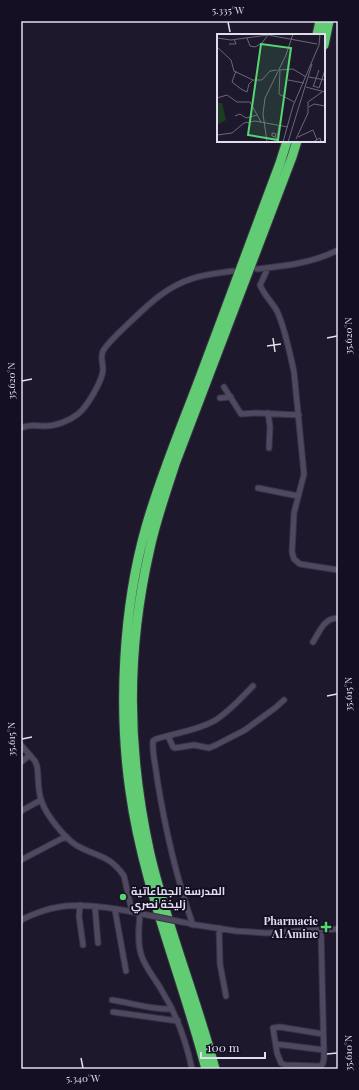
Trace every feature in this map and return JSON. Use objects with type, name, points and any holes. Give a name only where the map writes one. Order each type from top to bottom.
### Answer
[{"type":"highway","points":[[317,34],[320,21]]},
{"type":"highway","points":[[325,40],[329,21]]},
{"type":"highway","points":[[206,1069],[145,866],[130,792],[123,724],[128,625],[140,550],[161,480],[278,170],[287,142]]},
{"type":"highway","points":[[215,1069],[151,855],[142,810],[134,760],[132,679],[136,627],[150,547],[162,502],[297,142]]},
{"type":"street","points":[[257,269],[298,263],[331,254],[338,250]]},
{"type":"street","points":[[268,268],[260,285],[277,312],[294,372],[304,474],[293,524],[292,552],[294,559],[300,564],[338,570]]},
{"type":"street","points":[[21,428],[27,425],[43,426],[56,424],[71,418],[83,410],[102,375],[102,353],[106,347],[123,328],[160,295],[190,279],[233,271]]},
{"type":"street","points":[[224,387],[240,414],[268,413],[299,415]]},
{"type":"street","points":[[220,398],[231,397]]},
{"type":"street","points":[[268,413],[270,427],[269,448]]},
{"type":"street","points":[[258,488],[298,496]]},
{"type":"street","points":[[313,642],[325,623],[331,619],[338,618]]},
{"type":"street","points":[[193,925],[181,890],[172,854],[158,784],[153,747],[154,740],[193,730],[213,721],[253,686]]},
{"type":"street","points":[[168,736],[175,748],[194,745],[204,748],[211,747],[245,730],[284,700]]},
{"type":"street","points":[[21,745],[37,766],[41,800],[53,821],[76,845],[109,859],[122,872],[132,912]]},
{"type":"street","points":[[21,762],[30,755]]},
{"type":"street","points":[[21,811],[41,800]]},
{"type":"street","points":[[21,860],[67,837]]},
{"type":"street","points":[[80,905],[83,945]]},
{"type":"street","points":[[21,920],[38,912],[59,907],[80,905],[132,912],[193,925],[267,933],[338,929]]},
{"type":"street","points":[[95,907],[98,943]]},
{"type":"street","points":[[115,910],[126,971]]},
{"type":"street","points":[[141,914],[139,941],[140,954],[147,968],[161,988],[178,1020],[192,1069]]},
{"type":"street","points":[[219,928],[220,964],[226,996]]},
{"type":"street","points":[[321,931],[324,1050],[323,1067],[283,1064],[278,1057],[274,1028],[323,1034]]},
{"type":"street","points":[[112,1000],[138,1004],[150,1008],[172,1009]]},
{"type":"street","points":[[112,1012],[178,1020]]},
{"type":"street","points":[[276,1044],[324,1050]]},
{"type":"place","name":"المدرسة الجماعاتية زليخة نصري","points":[[123,897]]},
{"type":"place","name":"Pharmacie Al Amine","points":[[326,927]]}]
